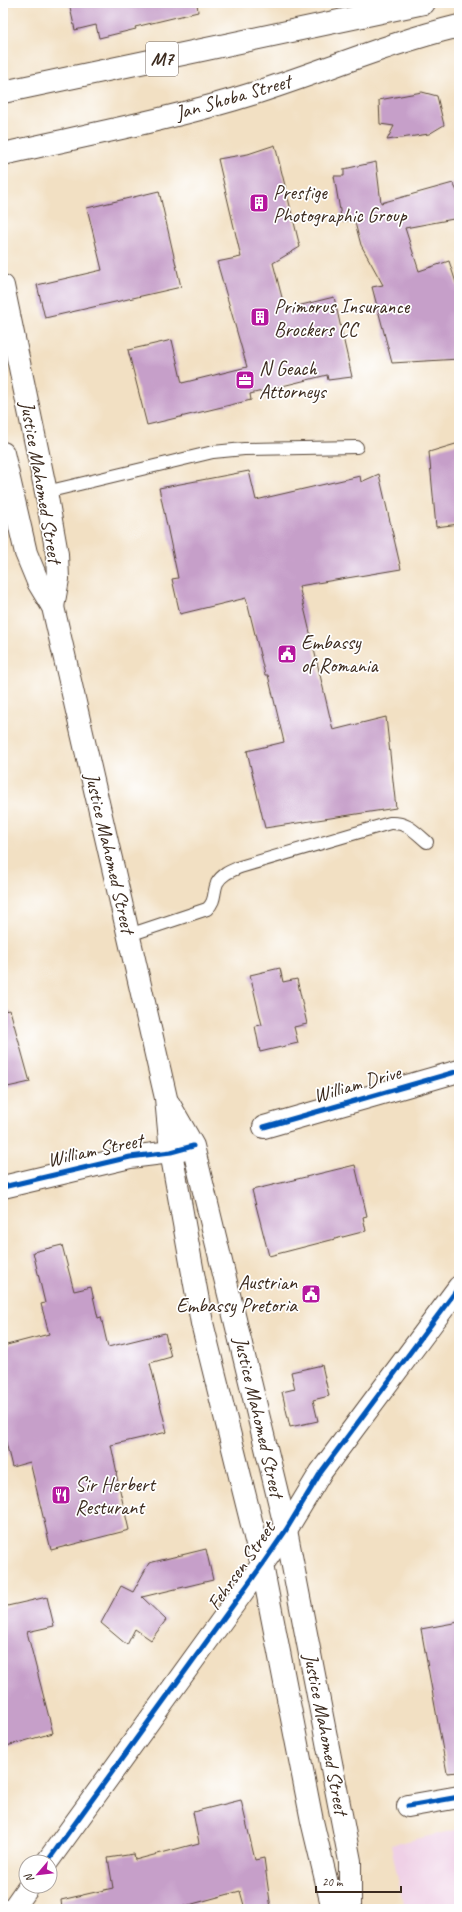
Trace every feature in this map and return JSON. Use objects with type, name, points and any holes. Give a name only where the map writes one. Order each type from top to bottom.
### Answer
[{"type":"main road","name":"M7","points":[[3,92],[424,3]]},
{"type":"main road","name":"Jan Shoba Street","points":[[3,154],[195,110],[255,93],[412,38],[459,26]]},
{"type":"main road","name":"Justice Mahomed Street","points":[[3,286],[46,492],[57,554],[58,579],[53,607]]},
{"type":"main road","name":"Justice Mahomed Street","points":[[3,453],[26,554],[38,582],[53,607],[166,1098],[171,1152],[202,1323],[262,1565],[312,1820],[333,1909]]},
{"type":"main road","name":"William Drive","points":[[264,1127],[459,1071]]},
{"type":"main road","name":"Justice Mahomed Street","points":[[166,1098],[193,1146],[286,1530],[350,1861],[350,1909]]},
{"type":"main road","name":"William Street","points":[[3,1187],[130,1157],[171,1152],[193,1146]]},
{"type":"main road","name":"Fehrsen Street","points":[[53,1854],[262,1565],[286,1530],[321,1472],[459,1287]]},
{"type":"main road","points":[[408,1806],[459,1796]]},
{"type":"main road","points":[[12,1909],[23,1894]]},
{"type":"lane","points":[[46,492],[213,452],[244,449],[357,448]]},
{"type":"lane","points":[[129,935],[208,909],[212,905],[217,883],[225,874],[240,867],[390,824],[400,823],[408,826],[427,842]]},
{"type":"shaded area","points":[[459,1829],[459,1909],[404,1909],[391,1845]]},
{"type":"building","points":[[69,3],[197,3],[198,12],[135,27],[136,29],[99,38],[96,25],[75,30]]},
{"type":"building","points":[[422,92],[437,96],[444,125],[429,134],[387,140],[394,126],[380,124],[379,100]]},
{"type":"building","points":[[275,145],[300,247],[273,263],[285,309],[334,297],[352,377],[328,380],[327,375],[250,394],[251,400],[147,425],[128,350],[172,340],[182,383],[247,367],[217,262],[241,257],[218,159],[248,154]]},
{"type":"building","points":[[376,162],[381,203],[453,183],[459,195],[459,218],[405,228],[419,271],[449,261],[459,292],[459,359],[392,363],[372,287],[383,285],[361,245],[354,219],[342,222],[334,176],[344,176],[344,169]]},
{"type":"building","points":[[159,191],[181,287],[45,318],[37,285],[102,270],[87,208]]},
{"type":"building","points":[[459,443],[459,524],[436,527],[429,452]]},
{"type":"building","points":[[249,471],[256,500],[360,476],[361,482],[379,474],[401,569],[299,586],[333,730],[386,717],[396,808],[265,828],[247,751],[284,742],[268,675],[265,675],[246,598],[180,614],[172,579],[178,578],[159,488]]},
{"type":"building","points":[[280,968],[283,982],[297,979],[307,1024],[294,1027],[298,1043],[260,1052],[255,1026],[262,1025],[250,975]]},
{"type":"building","points":[[10,1010],[30,1082],[3,1088],[3,1011]]},
{"type":"building","points":[[355,1165],[367,1216],[363,1217],[366,1231],[269,1256],[252,1190]]},
{"type":"building","points":[[62,1245],[74,1291],[91,1287],[98,1318],[101,1317],[108,1347],[165,1333],[171,1357],[150,1363],[167,1432],[111,1445],[129,1530],[51,1550],[30,1462],[12,1467],[3,1430],[3,1346],[49,1334],[41,1304],[45,1303],[33,1252]]},
{"type":"building","points":[[322,1365],[329,1396],[313,1400],[318,1421],[290,1427],[282,1392],[295,1389],[291,1372]]},
{"type":"building","points":[[206,1549],[213,1580],[142,1597],[166,1620],[151,1640],[135,1629],[127,1645],[101,1623],[121,1586],[133,1592],[149,1563]]},
{"type":"building","points":[[47,1597],[54,1626],[27,1632],[53,1733],[3,1747],[3,1607]]},
{"type":"building","points":[[459,1622],[459,1772],[447,1773],[421,1629]]},
{"type":"building","points":[[241,1800],[255,1860],[264,1858],[271,1909],[245,1909],[240,1891],[174,1909],[62,1909],[61,1900],[113,1888],[108,1858],[134,1854],[135,1860],[199,1843],[193,1812]]},
{"type":"cycle path","points":[[264,1127],[459,1071]]},
{"type":"cycle path","points":[[3,1187],[130,1157],[171,1152],[193,1146]]},
{"type":"cycle path","points":[[53,1854],[262,1565],[286,1530],[321,1472],[459,1287]]},
{"type":"cycle path","points":[[408,1806],[459,1797]]},
{"type":"place","name":"Prestige Photographic Group","points":[[259,203]]},
{"type":"place","name":"Primorus Insurance Brockers CC","points":[[260,317]]},
{"type":"place","name":"N Geach Attorneys","points":[[245,380]]},
{"type":"place","name":"Embassy of Romania","points":[[287,654]]},
{"type":"place","name":"Austrian Embassy Pretoria","points":[[311,1294]]},
{"type":"place","name":"Sir Herbert Resturant","points":[[61,1495]]}]
